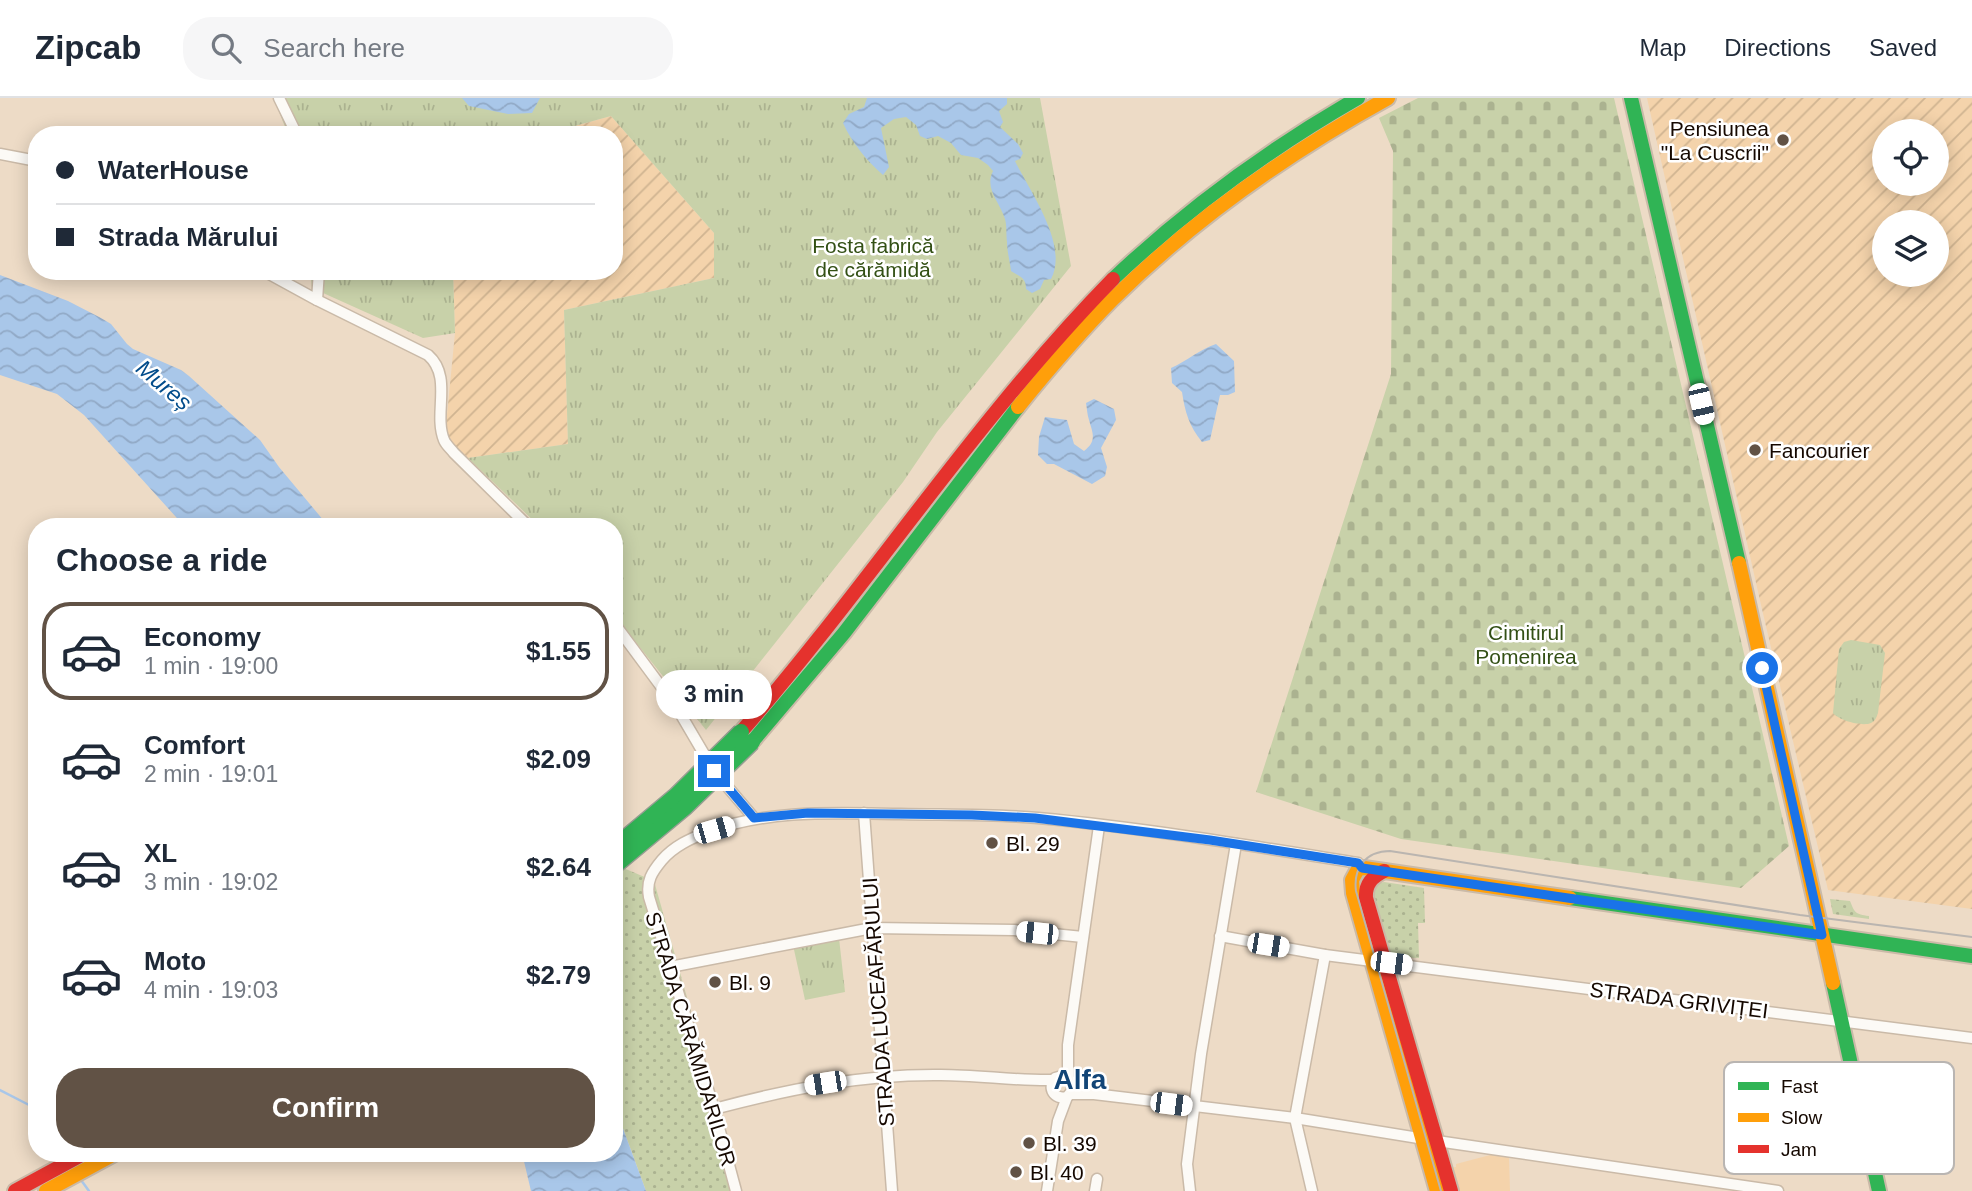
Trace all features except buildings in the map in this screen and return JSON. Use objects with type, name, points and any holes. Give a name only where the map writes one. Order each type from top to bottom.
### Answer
[{"type":"main road","points":[[623,840],[746,737],[797,690],[849,626],[1002,415],[1083,310],[1123,269],[1213,193],[1277,147],[1358,98]]},
{"type":"main road","points":[[1035,375],[1161,254],[1213,211],[1314,140],[1388,98]]},
{"type":"main road","points":[[1631,98],[1769,694],[1850,1062]]},
{"type":"main road","points":[[623,859],[679,813],[746,737]]},
{"type":"main road","points":[[1379,962],[1353,893],[1354,869],[1385,871],[1972,956]]},
{"type":"main road","points":[[1385,871],[1371,878],[1365,894],[1379,962],[1430,1140],[1451,1191]]},
{"type":"main road","points":[[1430,1140],[1437,1191]]},
{"type":"main road","points":[[52,1182],[75,1162]]},
{"type":"main road","points":[[15,1191],[52,1182],[97,1162]]},
{"type":"street","points":[[279,98],[293,126]]},
{"type":"street","points":[[0,153],[28,159]]},
{"type":"street","points":[[280,280],[434,360],[441,376],[442,429],[445,441],[521,518]]},
{"type":"street","points":[[317,300],[318,280]]},
{"type":"street","points":[[623,635],[677,708],[714,771],[754,818],[808,813],[1035,818],[1236,844],[1354,869]]},
{"type":"street","name":"STRADA LUCEAFĂRULUI","points":[[864,813],[892,1191]]},
{"type":"street","name":"STRADA CĂRĂMIDARILOR","points":[[736,1191],[647,887],[651,873],[676,846],[714,830],[754,818]]},
{"type":"street","points":[[1047,1191],[1058,1121],[1073,1087],[1068,1054],[1099,826]]},
{"type":"street","points":[[1191,1191],[1187,1164],[1236,844]]},
{"type":"street","points":[[670,967],[872,928],[1014,930],[1083,937]]},
{"type":"street","name":"STRADA GRIVIȚEI","points":[[1220,936],[1325,955],[1972,1038]]},
{"type":"street","points":[[1312,1191],[1295,1118],[1325,955]]},
{"type":"street","points":[[1058,1121],[1051,1085],[1068,1054]]},
{"type":"street","points":[[713,1109],[806,1086],[882,1077],[942,1074],[1028,1080],[1063,1076],[1094,1094]]},
{"type":"street","points":[[1028,1080],[1059,1097],[1094,1094],[1295,1118],[1778,1191]]},
{"type":"street","points":[[1095,1191],[1097,1179]]},
{"type":"shaded area","points":[[1647,98],[1972,98],[1972,909],[1828,890]]},
{"type":"shaded area","points":[[611,116],[620,126],[575,126]]},
{"type":"shaded area","points":[[623,130],[714,233],[714,278],[564,310],[568,444],[468,458],[449,440],[446,425],[455,333],[453,280],[623,280]]},
{"type":"shaded area","points":[[1494,1154],[1509,1156],[1510,1191],[1455,1191],[1449,1168]]},
{"type":"green space","name":"Fosta fabrică de cărămidă","points":[[274,98],[1040,98],[1071,266],[937,432],[903,482],[706,730],[623,626],[623,518],[531,518],[468,458],[568,444],[564,310],[714,278],[714,233],[623,130],[623,126],[611,116],[575,126],[285,126]]},
{"type":"green space","name":"Cimitirul Pomenirea","points":[[1418,98],[1614,98],[1789,846],[1741,888],[1401,839],[1256,792],[1391,374],[1393,151],[1379,118]]},
{"type":"green space","points":[[311,280],[453,280],[455,333],[423,338],[312,288]]},
{"type":"green space","points":[[1851,640],[1880,645],[1885,653],[1878,713],[1874,721],[1867,724],[1845,720],[1833,713],[1839,649],[1844,642]]},
{"type":"green space","points":[[623,868],[654,881],[742,1191],[646,1191],[623,1128]]},
{"type":"green space","points":[[1384,882],[1424,888],[1425,923],[1418,923],[1419,958],[1391,957],[1372,894],[1376,884]]},
{"type":"green space","points":[[1830,899],[1850,901],[1856,912],[1869,916],[1869,919],[1833,914]]},
{"type":"green space","points":[[839,938],[845,992],[805,1000],[793,945]]},
{"type":"water","points":[[462,98],[540,98],[532,113],[508,114],[469,106]]},
{"type":"water","points":[[867,98],[1007,98],[1007,104],[999,111],[1003,122],[1000,127],[1018,144],[1023,153],[1020,159],[1015,161],[1038,203],[1051,235],[1055,265],[1051,279],[1044,280],[1040,289],[1032,293],[1026,289],[1022,278],[1011,271],[1005,219],[990,184],[993,171],[978,158],[961,155],[951,143],[938,136],[927,139],[920,136],[916,125],[906,117],[894,119],[881,128],[889,167],[883,175],[877,170],[855,145],[843,123],[849,114],[864,107]]},
{"type":"water","name":"Mureș","points":[[0,275],[68,301],[101,318],[111,324],[133,349],[189,376],[260,440],[322,518],[177,518],[84,415],[57,394],[0,375]]},
{"type":"water","points":[[1216,344],[1234,361],[1235,392],[1220,395],[1210,440],[1202,442],[1188,418],[1182,392],[1172,383],[1171,368]]},
{"type":"water","points":[[1094,399],[1114,409],[1116,420],[1101,448],[1107,467],[1105,476],[1092,484],[1054,464],[1047,464],[1038,455],[1039,437],[1045,417],[1067,420],[1074,444],[1084,451],[1091,444],[1093,437],[1086,403]]},
{"type":"water","points":[[623,1128],[646,1191],[531,1191],[524,1162],[623,1162]]},
{"type":"waterway","points":[[0,1090],[28,1104]]},
{"type":"waterway","points":[[81,1180],[89,1191]]},
{"type":"tram line","points":[[1441,1191],[1356,891],[1359,868],[1374,854],[1390,851],[1800,915],[1972,937]]},
{"type":"traffic: fast","points":[[1113,279],[1170,228],[1230,181],[1358,98]]},
{"type":"traffic: fast","points":[[1631,98],[1739,563]]},
{"type":"traffic: fast","points":[[752,742],[844,633],[1018,407]]},
{"type":"traffic: fast","points":[[623,840],[676,796],[741,732]]},
{"type":"traffic: fast","points":[[623,859],[685,807],[752,742]]},
{"type":"traffic: fast","points":[[1570,898],[1972,956]]},
{"type":"traffic: fast","points":[[1833,983],[1850,1062]]},
{"type":"traffic: fast","points":[[1875,1174],[1879,1191]]},
{"type":"traffic: slow","points":[[1018,407],[1100,312],[1176,241],[1279,164],[1388,98]]},
{"type":"traffic: slow","points":[[1739,563],[1833,983]]},
{"type":"traffic: slow","points":[[1437,1191],[1353,893],[1352,880],[1358,869],[1364,868],[1570,898]]},
{"type":"traffic: slow","points":[[46,1191],[99,1162]]},
{"type":"traffic: jam","points":[[741,732],[834,619],[1015,388],[1113,279]]},
{"type":"traffic: jam","points":[[1384,871],[1370,882],[1366,898],[1451,1191]]},
{"type":"traffic: jam","points":[[15,1191],[68,1162]]},
{"type":"place","name":"Pensiunea \"La Cuscrii\"","points":[[1783,140]]},
{"type":"place","name":"Fancourier","points":[[1755,450]]},
{"type":"place","name":"Bl. 29","points":[[992,843]]},
{"type":"place","name":"Bl. 9","points":[[715,982]]},
{"type":"place","name":"Bl. 39","points":[[1029,1143]]},
{"type":"place","name":"Bl. 40","points":[[1016,1172]]},
{"type":"district","name":"Alfa","points":[[1080,1079]]},
{"type":"route","points":[[714,771],[754,818],[808,813],[864,813],[972,815],[1063,821],[1236,844],[1358,863],[1362,868],[1822,935],[1762,668]]}]
